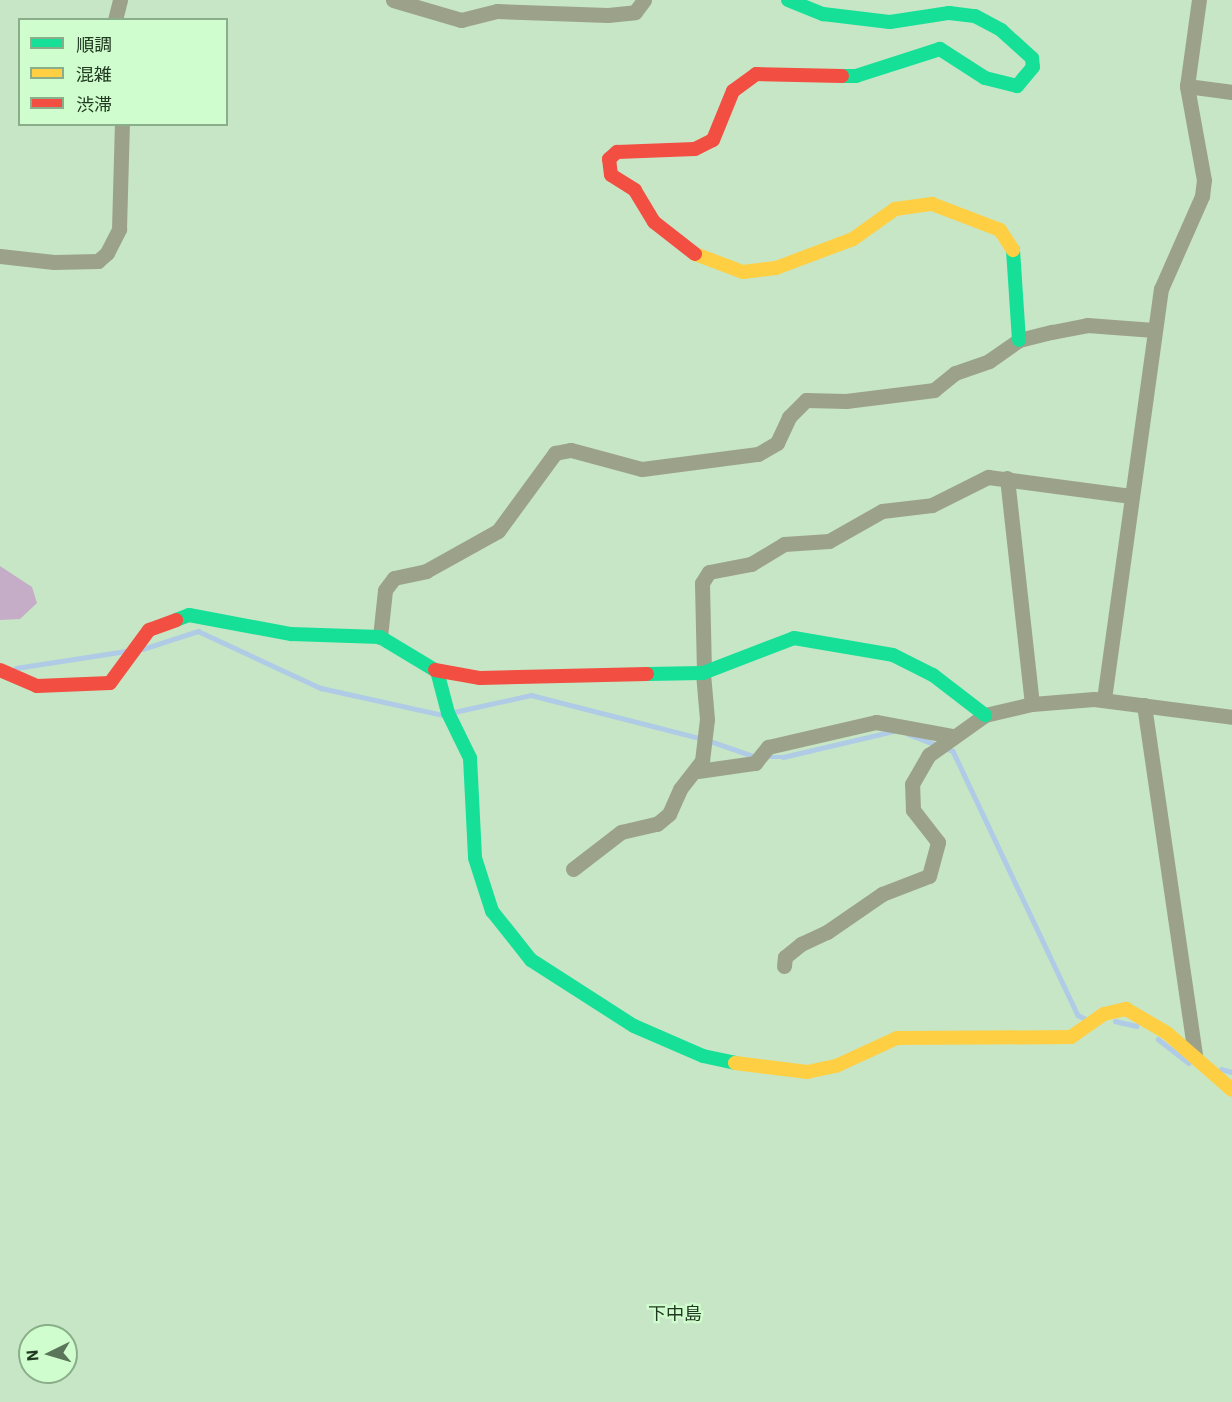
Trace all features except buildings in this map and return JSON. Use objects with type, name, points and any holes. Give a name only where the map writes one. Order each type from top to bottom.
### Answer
[{"type":"street","points":[[116,18],[120,0]]},
{"type":"street","points":[[393,0],[461,20],[497,11],[608,15],[635,12],[644,0]]},
{"type":"street","points":[[788,0],[823,14],[890,22],[949,13],[975,16],[1001,30],[1032,58],[1033,67],[1025,82],[1017,86],[986,78],[940,49],[856,76],[756,74],[734,91],[713,140],[695,149],[617,152],[609,159],[611,175],[635,190],[654,222],[699,258],[742,272],[776,268],[852,239],[895,209],[932,204],[980,221],[1000,230],[1013,247],[1019,340]]},
{"type":"street","points":[[1104,699],[1161,289],[1202,196],[1204,180],[1187,86],[1199,0]]},
{"type":"street","points":[[1187,86],[1232,92]]},
{"type":"street","points":[[0,256],[65,262],[98,261],[106,254],[119,229],[122,126]]},
{"type":"street","points":[[380,637],[385,590],[394,578],[426,571],[498,531],[555,453],[571,450],[642,469],[758,454],[777,443],[789,417],[806,400],[846,401],[934,390],[955,373],[989,361],[1019,340],[1087,325],[1154,330]]},
{"type":"street","points":[[573,869],[621,832],[666,818],[680,789],[698,771],[706,726],[702,583],[707,574],[751,564],[784,544],[830,541],[882,511],[932,505],[980,478],[1007,478],[1131,496]]},
{"type":"street","points":[[1007,478],[1032,704]]},
{"type":"street","points":[[0,670],[37,686],[110,683],[149,630],[189,615],[291,634],[380,637],[438,671],[480,678],[704,672],[784,638],[852,645],[915,664],[985,715]]},
{"type":"street","points":[[438,671],[448,713],[470,758],[475,858],[492,910],[531,960],[642,1030],[703,1056],[770,1071],[807,1072],[836,1066],[897,1038],[1071,1037],[1109,1011],[1126,1009],[1148,1019],[1195,1055],[1232,1090]]},
{"type":"street","points":[[784,966],[785,957],[801,944],[889,890],[930,876],[938,842],[915,814],[910,793],[919,767],[952,736],[985,715],[1032,704],[1104,699],[1232,717]]},
{"type":"street","points":[[1144,705],[1195,1055]]},
{"type":"street","points":[[698,771],[755,763],[768,747],[876,722],[952,736]]},
{"type":"shaded area","points":[[0,566],[32,587],[37,603],[20,619],[0,620]]},
{"type":"waterway","points":[[143,649],[198,631],[321,688],[443,715]]},
{"type":"waterway","points":[[16,668],[126,651]]},
{"type":"waterway","points":[[454,712],[531,695],[704,739],[753,756]]},
{"type":"waterway","points":[[765,757],[783,757],[894,731]]},
{"type":"waterway","points":[[908,734],[936,745]]},
{"type":"waterway","points":[[944,748],[953,751],[1078,1015],[1086,1019]]},
{"type":"waterway","points":[[1115,1021],[1136,1026]]},
{"type":"waterway","points":[[1158,1039],[1189,1063]]},
{"type":"waterway","points":[[1221,1069],[1232,1072]]},
{"type":"traffic: fast","points":[[788,0],[823,14],[890,22],[949,13],[975,16],[1001,30],[1032,58],[1033,67],[1017,86],[985,78],[940,49],[856,76],[842,76]]},
{"type":"traffic: fast","points":[[1013,250],[1019,340]]},
{"type":"traffic: fast","points":[[176,620],[189,615],[291,634],[380,637],[435,670]]},
{"type":"traffic: fast","points":[[647,674],[703,673],[794,638],[893,655],[933,675],[985,715]]},
{"type":"traffic: fast","points":[[437,671],[448,713],[470,758],[475,858],[492,911],[531,960],[634,1026],[703,1056],[735,1063]]},
{"type":"traffic: slow","points":[[695,254],[743,272],[776,268],[853,239],[895,209],[932,204],[1000,230],[1013,250]]},
{"type":"traffic: slow","points":[[735,1063],[807,1072],[836,1066],[897,1038],[1071,1037],[1104,1014],[1126,1009],[1167,1033],[1232,1090]]},
{"type":"traffic: jam","points":[[695,254],[654,222],[635,190],[611,175],[609,159],[617,152],[695,149],[713,140],[733,91],[756,74],[842,76]]},
{"type":"traffic: jam","points":[[0,670],[37,686],[110,683],[149,630],[176,620]]},
{"type":"traffic: jam","points":[[435,670],[480,678],[647,674]]},
{"type":"district","name":"下中島","points":[[675,1314]]}]
